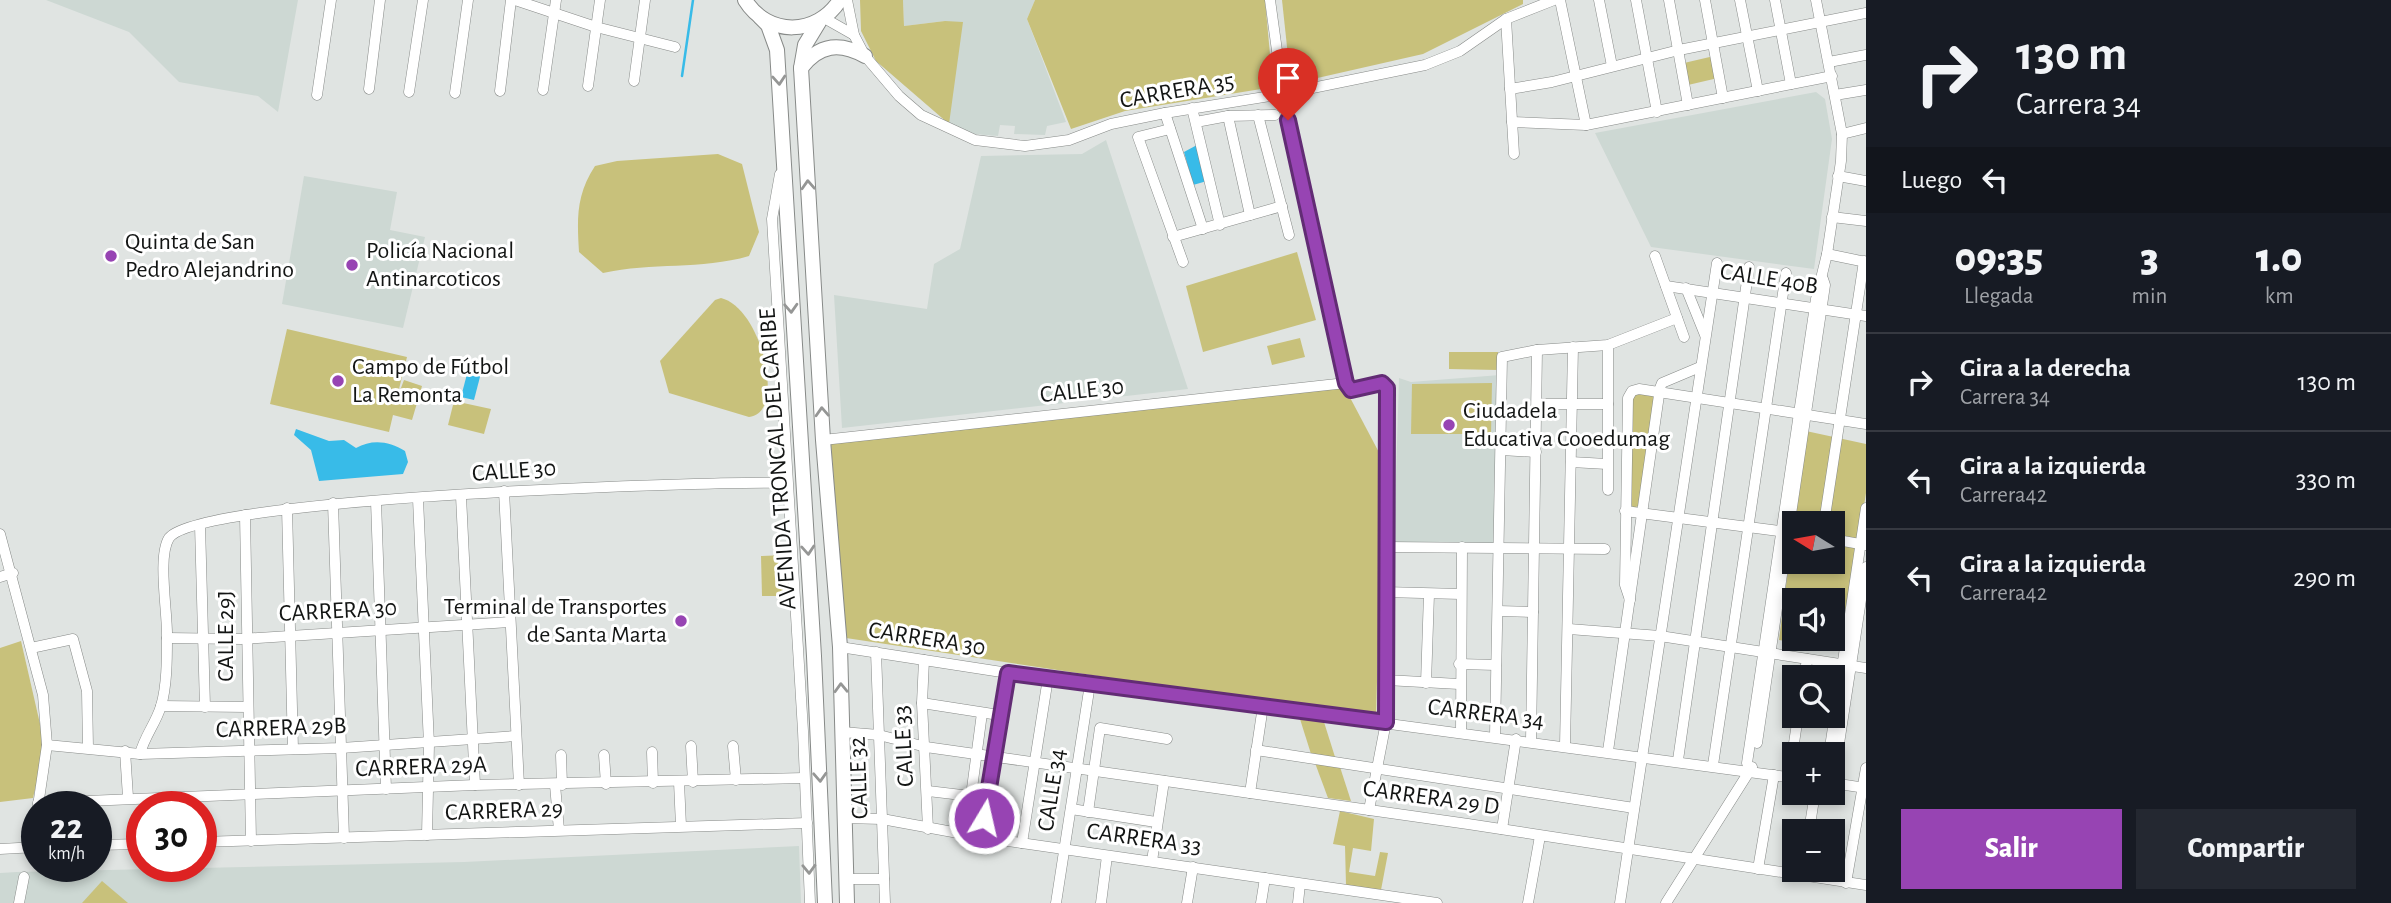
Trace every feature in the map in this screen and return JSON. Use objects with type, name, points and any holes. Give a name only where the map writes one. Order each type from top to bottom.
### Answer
[{"type":"highway","name":"AVENIDA TRONCAL DEL CARIBE","points":[[745,0],[768,25],[777,50],[809,576],[825,903]]},
{"type":"highway","name":"AVENIDA TRONCAL DEL CARIBE","points":[[840,0],[821,20],[805,45],[801,68],[823,440],[840,647],[847,903]]},
{"type":"highway","points":[[760,17],[789,28],[821,20]]},
{"type":"highway","points":[[801,68],[809,58],[831,47],[843,47],[865,56]]},
{"type":"street","points":[[317,95],[331,0]]},
{"type":"street","points":[[369,89],[380,0]]},
{"type":"street","points":[[409,92],[423,0]]},
{"type":"street","points":[[455,93],[468,0]]},
{"type":"street","points":[[500,91],[513,0],[596,27],[675,47]]},
{"type":"street","points":[[542,90],[556,0]]},
{"type":"street","points":[[588,86],[600,0]]},
{"type":"street","points":[[634,82],[645,0]]},
{"type":"street","name":"CARRERA 35","points":[[847,0],[855,35],[865,56],[899,96],[921,115],[975,140],[1025,146],[1069,140],[1111,124],[1283,94],[1425,65],[1460,51],[1506,19],[1554,0]]},
{"type":"street","points":[[1270,0],[1283,94],[1346,383]]},
{"type":"street","points":[[1560,0],[1586,125]]},
{"type":"street","points":[[1600,0],[1612,66]]},
{"type":"street","points":[[1636,0],[1657,111]]},
{"type":"street","points":[[1669,0],[1688,105]]},
{"type":"street","points":[[1705,0],[1723,98]]},
{"type":"street","points":[[1740,0],[1758,91]]},
{"type":"street","points":[[1775,0],[1791,84]]},
{"type":"street","points":[[1791,511],[1818,308],[1825,285],[1823,279],[1842,134],[1816,0]]},
{"type":"street","points":[[1510,89],[1679,50],[1866,13]]},
{"type":"street","points":[[1506,19],[1514,154]]},
{"type":"street","points":[[821,20],[855,35]]},
{"type":"street","points":[[1829,62],[1866,55]]},
{"type":"street","points":[[1512,122],[1586,125],[1832,76]]},
{"type":"street","points":[[1835,95],[1866,90]]},
{"type":"street","points":[[1192,108],[1220,225]]},
{"type":"street","points":[[1166,113],[1203,229]]},
{"type":"street","points":[[1258,115],[1289,235]]},
{"type":"street","points":[[1196,122],[1228,116],[1275,115]]},
{"type":"street","points":[[1228,116],[1250,215]]},
{"type":"street","points":[[1842,134],[1866,128]]},
{"type":"street","points":[[1170,129],[1138,137],[1182,262]]},
{"type":"street","points":[[783,161],[772,219],[810,903]]},
{"type":"street","points":[[1838,176],[1866,181]]},
{"type":"street","points":[[1173,237],[1282,206]]},
{"type":"street","points":[[1832,217],[1866,221]]},
{"type":"street","points":[[1826,511],[1840,420],[1861,316],[1865,261],[1827,254]]},
{"type":"street","points":[[1655,256],[1684,337]]},
{"type":"street","points":[[1620,903],[1717,263]]},
{"type":"street","points":[[1678,760],[1749,267]]},
{"type":"street","points":[[1713,765],[1786,274]]},
{"type":"street","name":"CALLE 40B","points":[[1666,286],[1861,316]]},
{"type":"street","points":[[1686,288],[1705,335]]},
{"type":"street","points":[[1495,737],[1502,357],[1608,345],[1678,318]]},
{"type":"street","points":[[1608,345],[1608,490]]},
{"type":"street","points":[[1565,746],[1573,347]]},
{"type":"street","points":[[1531,741],[1537,351]]},
{"type":"street","points":[[1608,751],[1659,392],[1662,383],[1700,367]]},
{"type":"street","name":"CALLE 30","points":[[823,440],[1346,383],[1351,390],[1382,383],[1387,388],[1386,547]]},
{"type":"street","points":[[1630,600],[1625,585],[1625,511],[1628,398],[1632,391],[1639,389],[1729,401],[1866,424]]},
{"type":"street","points":[[1537,404],[1608,404]]},
{"type":"street","points":[[1501,450],[1536,452]]},
{"type":"street","points":[[1571,462],[1607,464]]},
{"type":"street","name":"CALLE 30","points":[[140,754],[161,706],[167,638],[164,551],[176,533],[245,516],[333,503],[504,491],[787,483]]},
{"type":"street","points":[[504,491],[519,785]]},
{"type":"street","points":[[461,495],[475,785]]},
{"type":"street","points":[[418,499],[429,744],[427,835]]},
{"type":"street","points":[[376,501],[386,789]]},
{"type":"street","points":[[333,503],[344,838]]},
{"type":"street","points":[[287,508],[293,750]]},
{"type":"street","points":[[1838,742],[1866,508]]},
{"type":"street","points":[[1625,511],[1782,531]]},
{"type":"street","name":"CALLE 29J","points":[[245,516],[251,841]]},
{"type":"street","points":[[200,525],[205,707]]},
{"type":"street","points":[[0,534],[13,573],[43,695],[47,745],[40,791]]},
{"type":"street","points":[[1845,541],[1863,544]]},
{"type":"street","points":[[1369,810],[1386,722],[1386,547],[1605,549]]},
{"type":"street","points":[[1461,732],[1462,547]]},
{"type":"street","points":[[1831,742],[1866,567]]},
{"type":"street","points":[[1666,903],[1691,859],[1754,764],[1782,570]]},
{"type":"street","points":[[0,577],[13,573]]},
{"type":"street","points":[[1384,592],[1461,594]]},
{"type":"street","points":[[1426,683],[1429,594]]},
{"type":"street","points":[[1498,611],[1533,612]]},
{"type":"street","name":"CARRERA 30","points":[[167,638],[382,632],[510,622]]},
{"type":"street","points":[[1569,629],[1626,631],[1866,668]]},
{"type":"street","points":[[31,648],[73,639],[87,691],[88,748]]},
{"type":"street","name":"CARRERA 30","points":[[840,647],[1008,673]]},
{"type":"street","name":"CALLE 32","points":[[876,652],[885,903]]},
{"type":"street","points":[[1806,665],[1807,659]]},
{"type":"street","name":"CALLE 33","points":[[924,660],[922,703],[928,829]]},
{"type":"street","points":[[1460,664],[1496,665]]},
{"type":"street","points":[[981,837],[1008,673]]},
{"type":"street","name":"CARRERA 34","points":[[1008,673],[1750,770]]},
{"type":"street","points":[[1022,843],[1048,678]]},
{"type":"street","points":[[1386,680],[1460,684]]},
{"type":"street","name":"CALLE 34","points":[[1056,903],[1090,684]]},
{"type":"street","points":[[922,703],[999,715]]},
{"type":"street","points":[[161,706],[248,707]]},
{"type":"street","points":[[1250,793],[1263,706]]},
{"type":"street","points":[[971,796],[982,713]]},
{"type":"street","points":[[1088,812],[1100,728],[1167,738]]},
{"type":"street","name":"CARRERA 29 D","points":[[842,732],[879,735],[926,747],[1782,871]]},
{"type":"street","name":"CARRERA 29B","points":[[47,745],[140,754],[429,744],[516,736]]},
{"type":"street","points":[[1502,829],[1516,739]]},
{"type":"street","points":[[691,746],[693,782]]},
{"type":"street","points":[[733,746],[736,780]]},
{"type":"street","points":[[1256,750],[1634,808]]},
{"type":"street","points":[[125,751],[128,791]]},
{"type":"street","points":[[652,752],[653,783]]},
{"type":"street","points":[[559,830],[558,785],[561,755]]},
{"type":"street","points":[[604,755],[606,784]]},
{"type":"street","points":[[1846,883],[1866,768]]},
{"type":"street","points":[[1750,770],[1782,776]]},
{"type":"street","points":[[1758,869],[1774,775]]},
{"type":"street","name":"CARRERA 29A","points":[[217,795],[475,785],[804,778]]},
{"type":"street","points":[[1152,862],[1164,781]]},
{"type":"street","points":[[679,782],[681,827]]},
{"type":"street","points":[[1845,785],[1864,788]]},
{"type":"street","points":[[928,791],[988,798]]},
{"type":"street","points":[[1071,809],[1156,822]]},
{"type":"street","name":"CARRERA 33","points":[[845,818],[882,819],[928,829],[1437,903]]},
{"type":"street","name":"CARRERA 29","points":[[217,842],[807,823]]},
{"type":"street","points":[[1528,903],[1540,836]]},
{"type":"street","points":[[0,849],[21,848]]},
{"type":"street","points":[[1101,903],[1107,856]]},
{"type":"street","points":[[1187,903],[1193,867]]},
{"type":"street","points":[[846,879],[884,878]]},
{"type":"street","points":[[1261,903],[1265,878]]},
{"type":"street","points":[[19,903],[23,882]]},
{"type":"street","name":"CARRERA 29 D","points":[[1842,882],[1866,885]]},
{"type":"street","points":[[1298,903],[1300,884]]},
{"type":"shaded area","points":[[46,0],[298,0],[278,112],[258,96],[179,82],[129,32]]},
{"type":"shaded area","points":[[860,0],[903,0],[904,26],[945,21],[963,22],[949,124],[876,61],[861,31]]},
{"type":"shaded area","points":[[903,0],[1035,0],[1027,19],[1066,122],[1047,126],[1045,135],[1014,134],[1015,126],[1000,125],[998,136],[975,134],[949,124],[945,21],[904,26]]},
{"type":"shaded area","points":[[1035,0],[1265,0],[1273,87],[1125,111],[1071,129],[1027,19]]},
{"type":"shaded area","points":[[1282,0],[1523,0],[1523,4],[1423,54],[1291,84]]},
{"type":"shaded area","points":[[1714,56],[1718,78],[1688,85],[1684,63]]},
{"type":"shaded area","points":[[1816,92],[1825,99],[1832,139],[1814,269],[1651,247],[1595,133]]},
{"type":"shaded area","points":[[1106,140],[1188,389],[842,428],[834,295],[927,309],[934,264],[960,249],[981,156],[1082,154]]},
{"type":"shaded area","points":[[718,154],[742,164],[759,232],[749,256],[713,263],[603,273],[579,252],[581,197],[595,166],[617,161]]},
{"type":"shaded area","points":[[304,176],[397,192],[390,230],[425,237],[403,328],[282,304]]},
{"type":"shaded area","points":[[1297,252],[1316,320],[1203,352],[1186,286]]},
{"type":"shaded area","points":[[721,298],[736,306],[748,320],[765,360],[768,381],[766,399],[760,411],[749,417],[669,393],[660,361],[715,300]]},
{"type":"shaded area","name":"Campo de Fútbol La Remonta","points":[[287,329],[407,357],[396,401],[404,380],[422,386],[412,420],[393,415],[389,432],[270,404]]},
{"type":"shaded area","points":[[1300,338],[1305,357],[1272,365],[1267,346]]},
{"type":"shaded area","points":[[1449,352],[1498,352],[1498,370],[1449,369]]},
{"type":"shaded area","name":"Ciudadela Educativa Cooedumag","points":[[1500,375],[1499,546],[1394,543],[1399,378],[1411,382]]},
{"type":"shaded area","points":[[1492,383],[1491,434],[1411,434],[1412,384]]},
{"type":"shaded area","points":[[1345,388],[1383,460],[1376,718],[846,638],[831,444]]},
{"type":"shaded area","points":[[1637,393],[1653,396],[1654,400],[1638,506],[1634,508],[1628,502],[1631,397]]},
{"type":"shaded area","points":[[454,401],[491,409],[484,434],[448,425]]},
{"type":"shaded area","points":[[1806,431],[1866,444],[1866,493],[1845,625],[1845,588],[1786,588],[1788,574],[1845,574],[1845,511],[1796,511]]},
{"type":"shaded area","points":[[785,555],[788,596],[762,596],[761,556]]},
{"type":"shaded area","points":[[1782,617],[1782,640],[1779,640]]},
{"type":"shaded area","points":[[21,641],[44,752],[35,791],[21,791],[21,799],[0,802],[0,648]]},
{"type":"shaded area","points":[[1300,719],[1324,722],[1335,757],[1311,754]]},
{"type":"shaded area","points":[[1315,763],[1340,767],[1351,801],[1328,798]]},
{"type":"shaded area","points":[[1340,811],[1374,819],[1371,851],[1353,848],[1349,872],[1375,876],[1380,852],[1388,853],[1381,890],[1346,885],[1345,846],[1333,844]]},
{"type":"shaded area","points":[[799,846],[801,903],[0,903],[0,873],[21,872],[21,882],[112,882],[112,870],[126,870],[126,882],[217,882],[217,868],[464,862]]},
{"type":"shaded area","points":[[103,882],[128,903],[82,903]]},
{"type":"water","points":[[1197,145],[1207,181],[1193,185],[1184,152]]},
{"type":"water","points":[[468,370],[481,373],[474,400],[461,397]]},
{"type":"water","points":[[296,429],[329,441],[344,440],[356,448],[374,442],[393,445],[405,451],[408,462],[403,474],[319,481],[311,450],[294,435]]},
{"type":"waterway","points":[[682,76],[693,0]]},
{"type":"place","name":"Quinta de San Pedro Alejandrino","points":[[111,256]]},
{"type":"place","name":"Policía Nacional Antinarcoticos","points":[[352,265]]},
{"type":"place","name":"Campo de Fútbol La Remonta","points":[[338,381]]},
{"type":"place","name":"Ciudadela Educativa Cooedumag","points":[[1449,425]]},
{"type":"place","name":"Terminal de Transportes de Santa Marta","points":[[681,621]]},
{"type":"route","points":[[984,818],[1008,673],[1386,722],[1384,592],[1387,388],[1386,384],[1382,383],[1351,390],[1346,383],[1288,120]]}]
